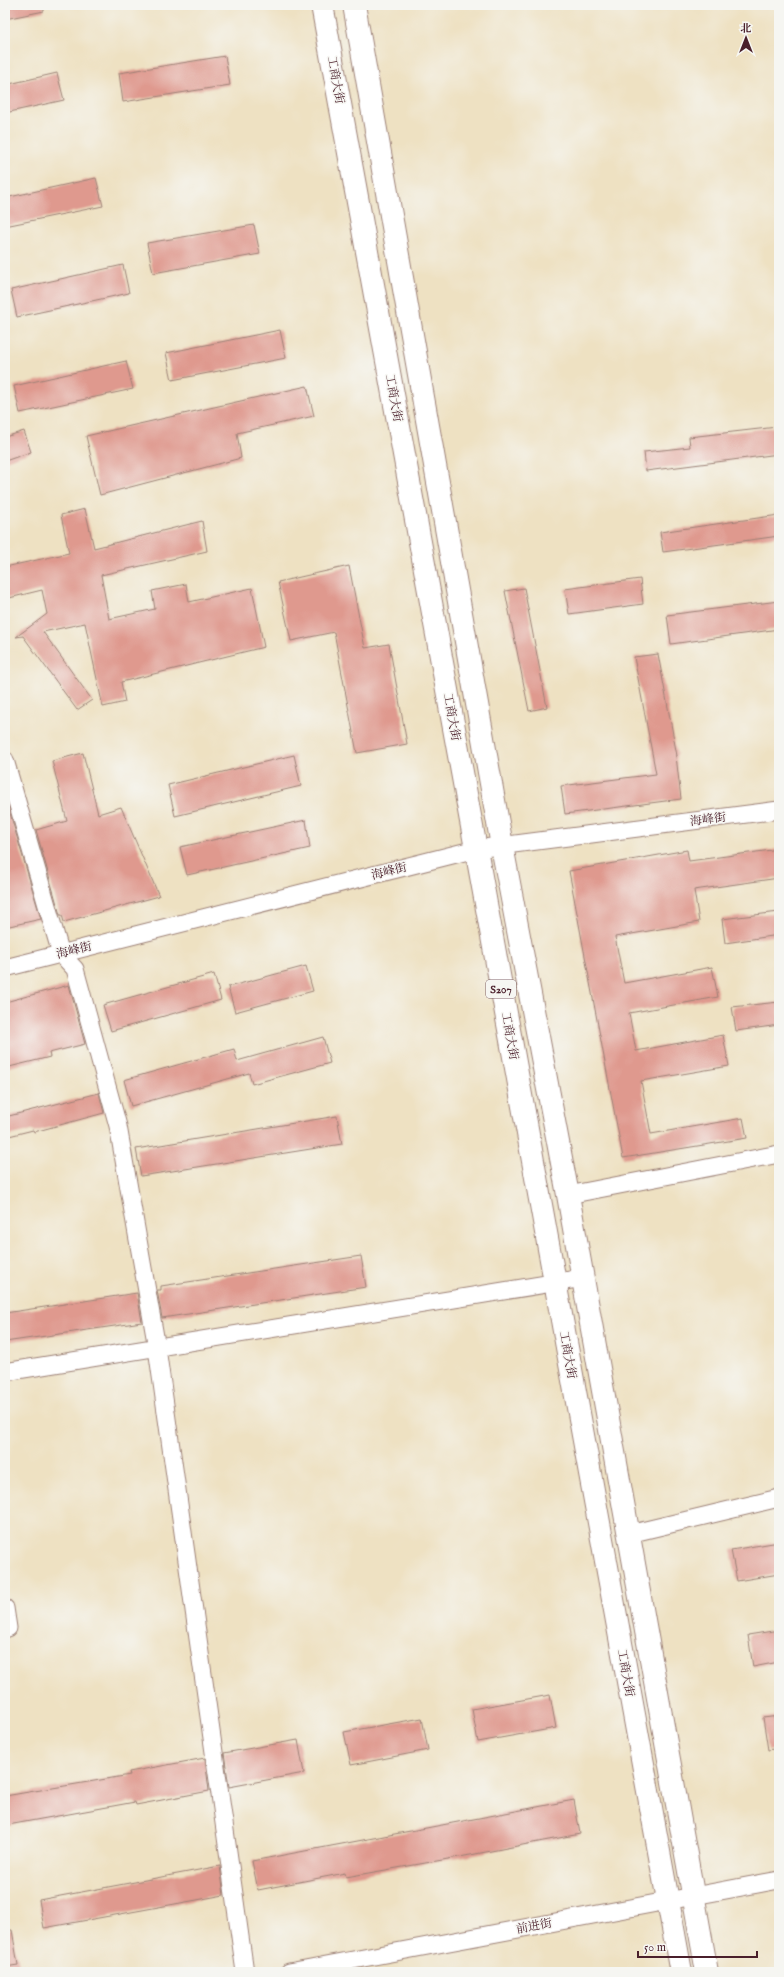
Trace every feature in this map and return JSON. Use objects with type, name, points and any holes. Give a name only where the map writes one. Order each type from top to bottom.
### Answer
[{"type":"main road","name":"工商大街","points":[[322,5],[681,1972]]},
{"type":"main road","name":"S207","points":[[354,5],[502,846],[568,1195],[706,1972]]},
{"type":"street","points":[[5,760],[61,954],[75,969],[118,1126],[157,1348],[245,1972]]},
{"type":"street","name":"海峰街","points":[[5,968],[476,850],[779,810]]},
{"type":"street","points":[[568,1195],[779,1154]]},
{"type":"street","points":[[5,1372],[555,1284],[583,1278]]},
{"type":"street","points":[[628,1534],[779,1498]]},
{"type":"street","points":[[5,1608],[8,1628]]},
{"type":"street","name":"前进街","points":[[288,1972],[779,1880]]},
{"type":"building","points":[[5,5],[44,5],[44,11],[5,19]]},
{"type":"building","points":[[225,56],[230,85],[123,102],[119,73]]},
{"type":"building","points":[[57,73],[64,100],[5,113],[5,85]]},
{"type":"building","points":[[96,178],[103,206],[5,226],[5,198]]},
{"type":"building","points":[[254,225],[260,254],[153,273],[147,243]]},
{"type":"building","points":[[123,265],[129,293],[17,317],[11,290]]},
{"type":"building","points":[[280,330],[286,358],[172,380],[166,353]]},
{"type":"building","points":[[126,361],[133,389],[20,413],[14,386]]},
{"type":"building","points":[[307,386],[314,416],[237,433],[241,458],[100,495],[86,436]]},
{"type":"building","points":[[777,427],[779,454],[646,471],[644,452],[690,447],[689,437]]},
{"type":"building","points":[[24,431],[31,452],[5,461],[5,437]]},
{"type":"building","points":[[85,509],[94,548],[202,521],[207,551],[101,575],[109,619],[155,609],[152,591],[186,584],[189,602],[252,588],[264,647],[121,682],[125,702],[103,707],[85,623],[43,632],[92,700],[77,710],[23,636],[16,637],[47,614],[42,590],[5,599],[5,567],[69,553],[61,515]]},
{"type":"building","points":[[779,515],[779,536],[663,552],[660,532]]},
{"type":"building","points":[[349,566],[365,648],[389,644],[407,744],[357,753],[334,632],[291,641],[278,582]]},
{"type":"building","points":[[640,579],[643,604],[569,614],[565,589]]},
{"type":"building","points":[[524,588],[547,707],[529,711],[505,591]]},
{"type":"building","points":[[779,601],[779,629],[671,644],[667,615]]},
{"type":"building","points":[[658,654],[677,756],[681,799],[565,814],[561,786],[656,774],[634,657]]},
{"type":"building","points":[[83,753],[98,814],[121,807],[159,896],[64,922],[62,915],[60,915],[36,830],[67,821],[52,761]]},
{"type":"building","points":[[294,755],[301,786],[175,816],[168,785]]},
{"type":"building","points":[[5,796],[41,919],[5,927]]},
{"type":"building","points":[[306,820],[310,848],[187,875],[180,847]]},
{"type":"building","points":[[779,849],[779,878],[694,890],[699,922],[615,937],[624,983],[712,967],[718,997],[629,1013],[636,1051],[723,1035],[729,1066],[641,1081],[651,1134],[743,1118],[747,1138],[623,1158],[569,871],[687,850],[689,861]]},
{"type":"building","points":[[779,912],[779,935],[725,943],[722,919]]},
{"type":"building","points":[[306,966],[313,991],[235,1012],[228,987]]},
{"type":"building","points":[[214,974],[221,1000],[111,1031],[103,1005]]},
{"type":"building","points":[[69,985],[85,1044],[49,1053],[50,1057],[5,1068],[5,1002]]},
{"type":"building","points":[[779,1002],[779,1025],[736,1031],[732,1007]]},
{"type":"building","points":[[323,1037],[330,1063],[252,1084],[249,1073],[131,1106],[124,1080],[234,1049],[237,1061]]},
{"type":"building","points":[[99,1093],[104,1113],[34,1132],[33,1130],[5,1137],[5,1117]]},
{"type":"building","points":[[337,1116],[342,1144],[141,1176],[136,1149]]},
{"type":"building","points":[[361,1256],[366,1287],[162,1318],[157,1290],[161,1290],[161,1286]]},
{"type":"building","points":[[137,1293],[142,1322],[5,1342],[5,1313]]},
{"type":"building","points":[[779,1542],[779,1574],[737,1581],[731,1550]]},
{"type":"building","points":[[779,1630],[779,1662],[753,1667],[748,1635]]},
{"type":"building","points":[[550,1695],[556,1728],[478,1742],[472,1709]]},
{"type":"building","points":[[779,1716],[779,1748],[768,1750],[763,1718]]},
{"type":"building","points":[[422,1718],[428,1750],[351,1765],[344,1732]]},
{"type":"building","points":[[298,1740],[304,1773],[229,1787],[224,1753]]},
{"type":"building","points":[[205,1758],[209,1791],[136,1805],[135,1802],[8,1825],[5,1796],[130,1775],[129,1772]]},
{"type":"building","points":[[574,1800],[580,1834],[346,1877],[345,1873],[258,1890],[252,1861]]},
{"type":"building","points":[[220,1866],[224,1895],[44,1928],[39,1900]]},
{"type":"building","points":[[5,1930],[12,1930],[18,1965],[5,1967]]}]
